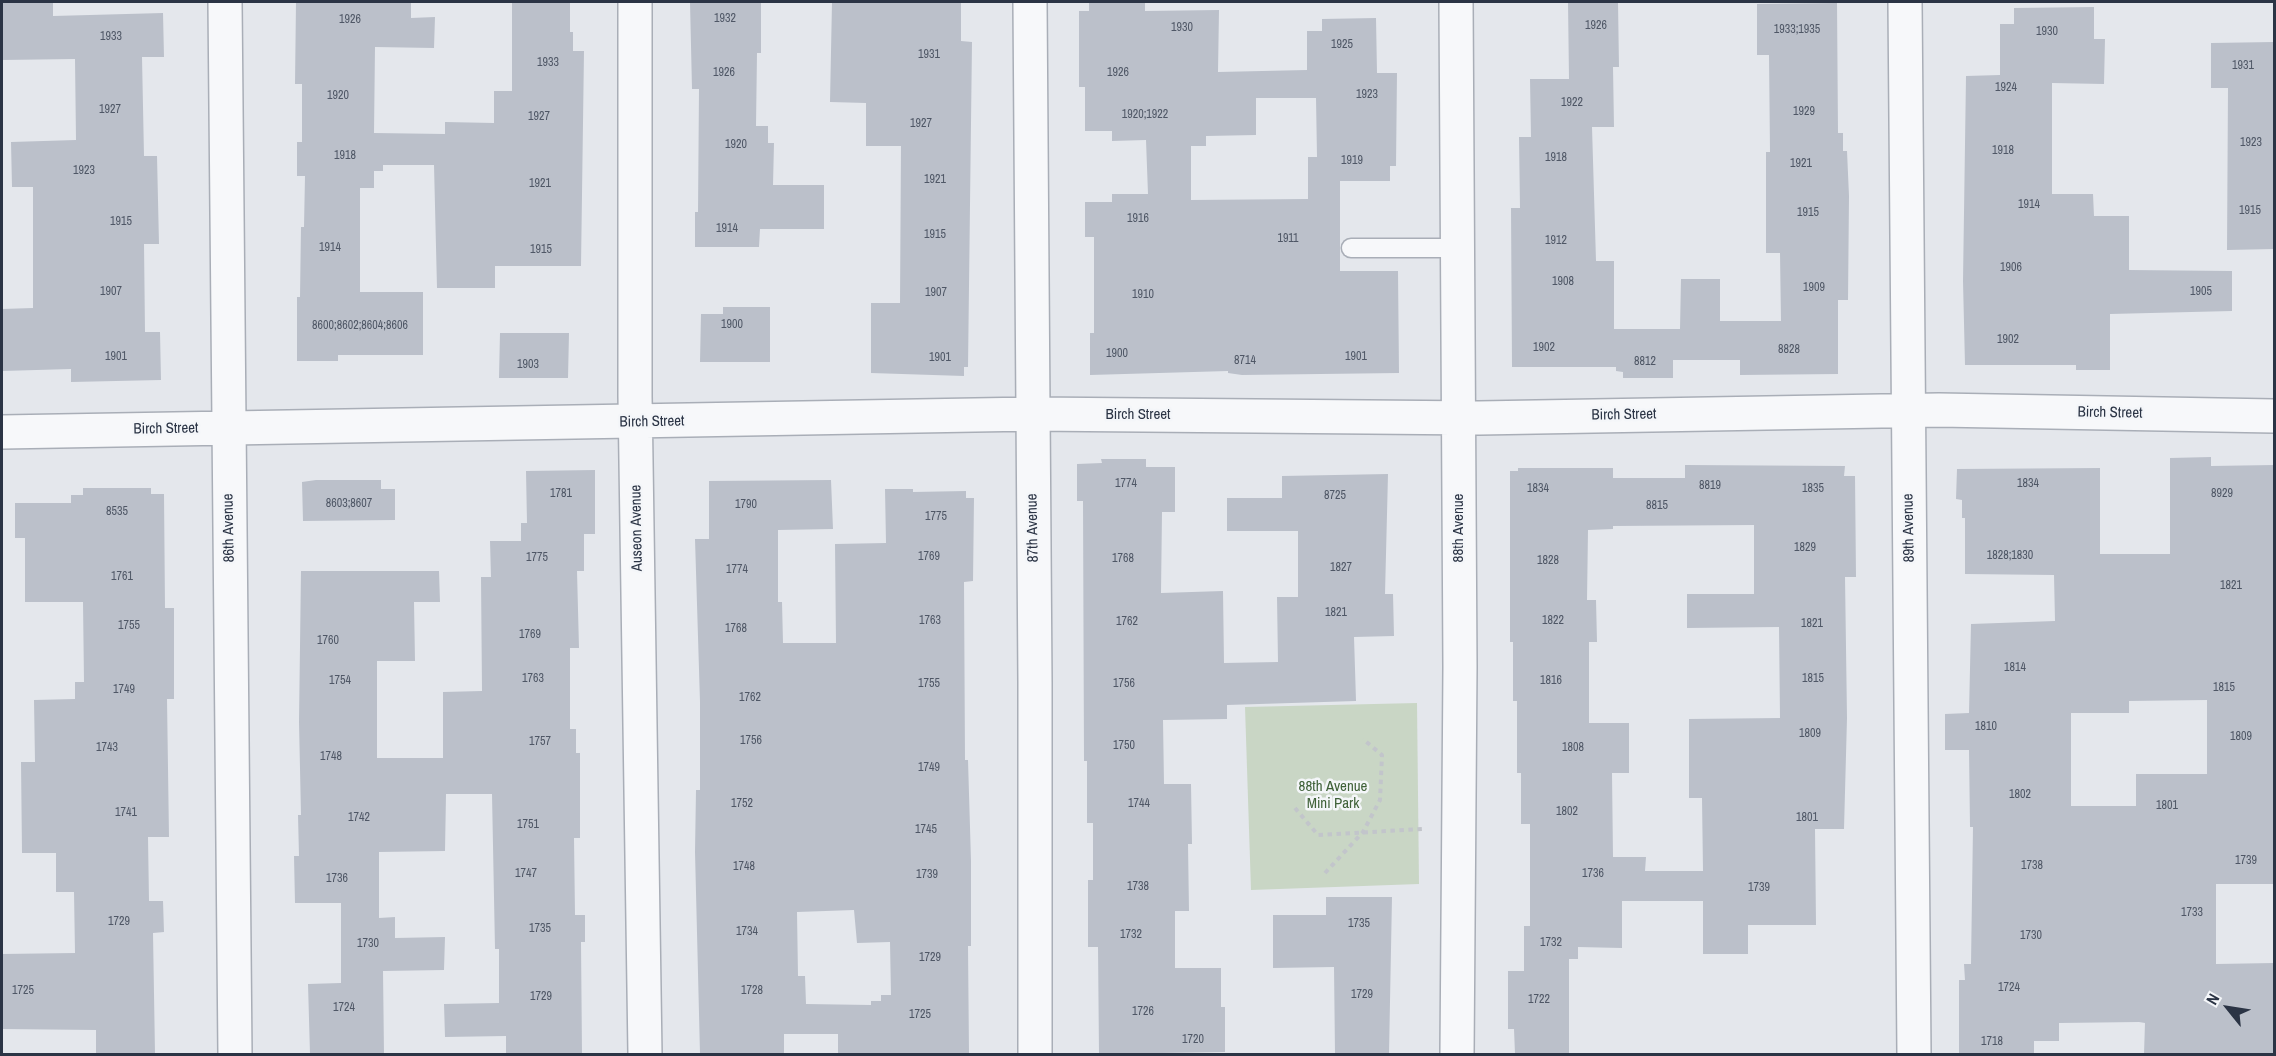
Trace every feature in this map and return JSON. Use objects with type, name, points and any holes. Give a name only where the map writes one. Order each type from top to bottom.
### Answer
[{"type":"street","name":"86th Avenue","points":[[225,2],[227,428],[235,1054]]},
{"type":"street","name":"Auseon Avenue","points":[[635,2],[636,422],[645,1054]]},
{"type":"street","name":"87th Avenue","points":[[1030,2],[1035,1054]]},
{"type":"street","name":"88th Avenue","points":[[1456,2],[1459,248],[1457,1054]]},
{"type":"street","name":"89th Avenue","points":[[1905,2],[1914,1054]]},
{"type":"street","name":"Birch Street","points":[[2,432],[1032,414],[1459,417],[1908,410],[2274,416]]},
{"type":"lane","points":[[1351,248],[1459,248]]},
{"type":"path","points":[[1325,873],[1363,832],[1380,800],[1382,755],[1363,739]]},
{"type":"path","points":[[1295,808],[1318,835],[1423,829]]},
{"type":"green space","name":"88th Avenue Mini Park","points":[[1417,703],[1419,884],[1251,890],[1245,707]]},
{"type":"building","points":[[2,2],[53,2],[53,16],[163,13],[164,57],[142,57],[144,156],[157,156],[159,244],[144,244],[145,332],[160,332],[161,380],[71,382],[71,369],[2,371],[2,309],[33,308],[33,187],[12,187],[11,142],[76,140],[75,59],[2,60]]},
{"type":"building","points":[[296,2],[411,2],[411,18],[435,17],[434,48],[375,47],[374,133],[445,134],[445,122],[494,123],[494,91],[512,91],[512,2],[570,2],[570,32],[573,32],[573,51],[584,51],[581,266],[495,266],[495,288],[437,288],[434,165],[383,165],[383,171],[374,171],[374,188],[360,188],[360,292],[423,292],[423,355],[338,355],[338,361],[297,361],[297,297],[300,297],[301,227],[304,227],[305,176],[297,176],[297,142],[302,142],[302,84],[295,84]]},
{"type":"building","points":[[690,2],[761,2],[761,53],[757,53],[756,126],[768,126],[768,143],[774,143],[773,185],[824,185],[824,229],[760,229],[759,247],[695,247],[695,212],[698,212],[699,89],[692,89]]},
{"type":"building","points":[[832,2],[961,2],[961,41],[972,42],[968,367],[964,367],[964,376],[871,373],[871,303],[900,303],[901,146],[866,146],[866,103],[830,102]]},
{"type":"building","points":[[1089,2],[1145,2],[1145,11],[1219,10],[1218,72],[1307,70],[1307,31],[1322,31],[1322,19],[1376,18],[1377,73],[1397,73],[1396,166],[1390,166],[1390,181],[1340,181],[1340,271],[1398,271],[1399,373],[1242,375],[1228,373],[1228,371],[1090,375],[1090,333],[1094,333],[1094,237],[1085,237],[1085,202],[1112,202],[1112,194],[1148,194],[1146,140],[1112,141],[1112,131],[1085,131],[1085,87],[1079,87],[1079,11],[1089,11]],"holes":[[[1256,98],[1316,98],[1317,157],[1308,157],[1308,199],[1191,200],[1191,146],[1206,146],[1206,136],[1256,135]]]},
{"type":"building","points":[[1568,2],[1618,2],[1619,67],[1613,67],[1614,127],[1592,127],[1596,261],[1614,261],[1614,329],[1680,329],[1681,279],[1720,279],[1720,321],[1781,321],[1780,253],[1766,253],[1766,152],[1770,152],[1769,55],[1757,55],[1757,4],[1837,3],[1838,133],[1843,133],[1843,151],[1847,151],[1849,196],[1848,300],[1838,300],[1838,374],[1740,375],[1740,360],[1673,360],[1673,378],[1623,378],[1623,372],[1616,371],[1616,367],[1512,367],[1511,208],[1520,208],[1519,137],[1531,137],[1530,79],[1569,79]]},
{"type":"building","points":[[2094,7],[2094,39],[2105,39],[2104,84],[2052,83],[2052,194],[2093,194],[2094,216],[2129,216],[2129,270],[2232,271],[2232,311],[2110,314],[2110,370],[2076,370],[2076,365],[1965,365],[1963,281],[1966,76],[2000,75],[2000,24],[2014,24],[2014,8]]},
{"type":"building","points":[[2274,42],[2274,249],[2227,250],[2228,88],[2211,88],[2211,43]]},
{"type":"building","points":[[723,307],[770,307],[770,362],[700,362],[701,314],[723,314]]},
{"type":"building","points":[[500,333],[569,333],[568,378],[499,378]]},
{"type":"building","points":[[2211,457],[2211,466],[2274,465],[2274,884],[2216,884],[2216,964],[2274,963],[2274,1054],[2144,1054],[2145,1023],[2139,1022],[2059,1023],[2059,1041],[2034,1041],[2034,1054],[1959,1054],[1959,980],[1965,980],[1964,964],[1971,964],[1973,827],[1970,827],[1969,750],[1945,750],[1945,714],[1969,713],[1971,624],[2055,621],[2054,575],[1965,574],[1965,518],[1962,518],[1962,500],[1956,499],[1957,469],[2100,468],[2100,554],[2170,554],[2170,458]],"holes":[[[2207,700],[2207,774],[2136,774],[2136,806],[2071,806],[2071,713],[2129,713],[2129,701]]]},
{"type":"building","points":[[1101,459],[1146,459],[1146,467],[1175,467],[1175,512],[1162,512],[1161,593],[1223,591],[1224,663],[1278,662],[1277,597],[1298,597],[1298,531],[1227,531],[1227,498],[1282,498],[1282,476],[1388,474],[1385,594],[1393,594],[1394,636],[1354,637],[1356,701],[1227,705],[1227,719],[1163,720],[1164,784],[1191,784],[1192,844],[1188,844],[1189,911],[1175,911],[1175,968],[1221,968],[1221,1007],[1225,1007],[1225,1052],[1099,1054],[1098,947],[1088,947],[1088,880],[1093,880],[1093,823],[1087,823],[1087,761],[1084,761],[1083,501],[1077,501],[1077,464],[1102,463]]},
{"type":"building","points":[[1685,465],[1845,466],[1844,476],[1855,476],[1856,577],[1845,577],[1847,718],[1844,829],[1815,829],[1816,925],[1748,925],[1748,954],[1703,954],[1703,901],[1622,901],[1622,948],[1578,947],[1578,959],[1569,959],[1569,1054],[1515,1054],[1514,1029],[1508,1029],[1508,971],[1524,971],[1524,926],[1530,926],[1530,824],[1521,824],[1521,773],[1517,773],[1517,701],[1513,701],[1513,642],[1510,642],[1510,471],[1518,471],[1518,468],[1613,468],[1613,478],[1685,478]],"holes":[[[1754,525],[1754,594],[1687,594],[1687,628],[1779,627],[1780,718],[1689,719],[1689,798],[1702,798],[1703,871],[1645,871],[1646,857],[1613,857],[1612,773],[1629,773],[1629,723],[1589,723],[1589,642],[1597,642],[1596,600],[1587,600],[1588,530],[1613,529],[1613,526]]]},
{"type":"building","points":[[595,470],[595,534],[584,534],[584,571],[577,571],[579,648],[570,648],[570,729],[576,729],[576,753],[580,753],[580,838],[574,838],[575,915],[585,915],[585,942],[581,942],[582,1054],[506,1054],[506,1036],[445,1037],[444,1004],[499,1003],[499,949],[495,949],[492,794],[446,794],[445,851],[379,852],[379,918],[395,917],[395,938],[445,937],[444,970],[383,971],[384,1054],[310,1054],[308,984],[341,983],[341,903],[295,903],[294,856],[299,856],[298,815],[301,815],[299,722],[301,571],[439,571],[440,602],[414,602],[415,661],[377,661],[377,758],[443,758],[443,692],[482,691],[481,577],[491,577],[490,541],[521,541],[521,523],[527,523],[526,471]]},
{"type":"building","points":[[381,480],[381,489],[395,489],[395,520],[303,521],[302,482]]},
{"type":"building","points":[[831,480],[833,529],[778,530],[778,602],[782,602],[783,643],[836,643],[835,544],[886,543],[885,489],[913,489],[913,492],[966,491],[966,498],[974,498],[973,581],[964,582],[965,760],[968,760],[971,861],[971,946],[968,946],[969,1054],[838,1054],[838,1034],[784,1034],[784,1054],[700,1054],[695,852],[696,790],[700,790],[700,702],[695,539],[709,539],[709,481]],"holes":[[[854,910],[857,943],[890,942],[891,995],[881,995],[881,1001],[871,1001],[871,1005],[806,1004],[805,976],[798,976],[797,912]]]},
{"type":"building","points":[[83,488],[151,488],[151,494],[164,494],[165,608],[174,608],[174,699],[167,699],[169,837],[148,837],[149,901],[163,901],[164,932],[153,933],[155,1054],[96,1054],[96,1030],[3,1029],[2,954],[75,953],[74,892],[56,892],[56,853],[22,853],[21,762],[35,762],[34,700],[75,699],[75,682],[84,682],[83,602],[25,602],[25,538],[15,538],[15,503],[71,503],[71,495],[83,495]]},
{"type":"building","points":[[1326,897],[1392,897],[1389,1054],[1335,1054],[1334,967],[1273,968],[1273,915],[1326,915]]}]
